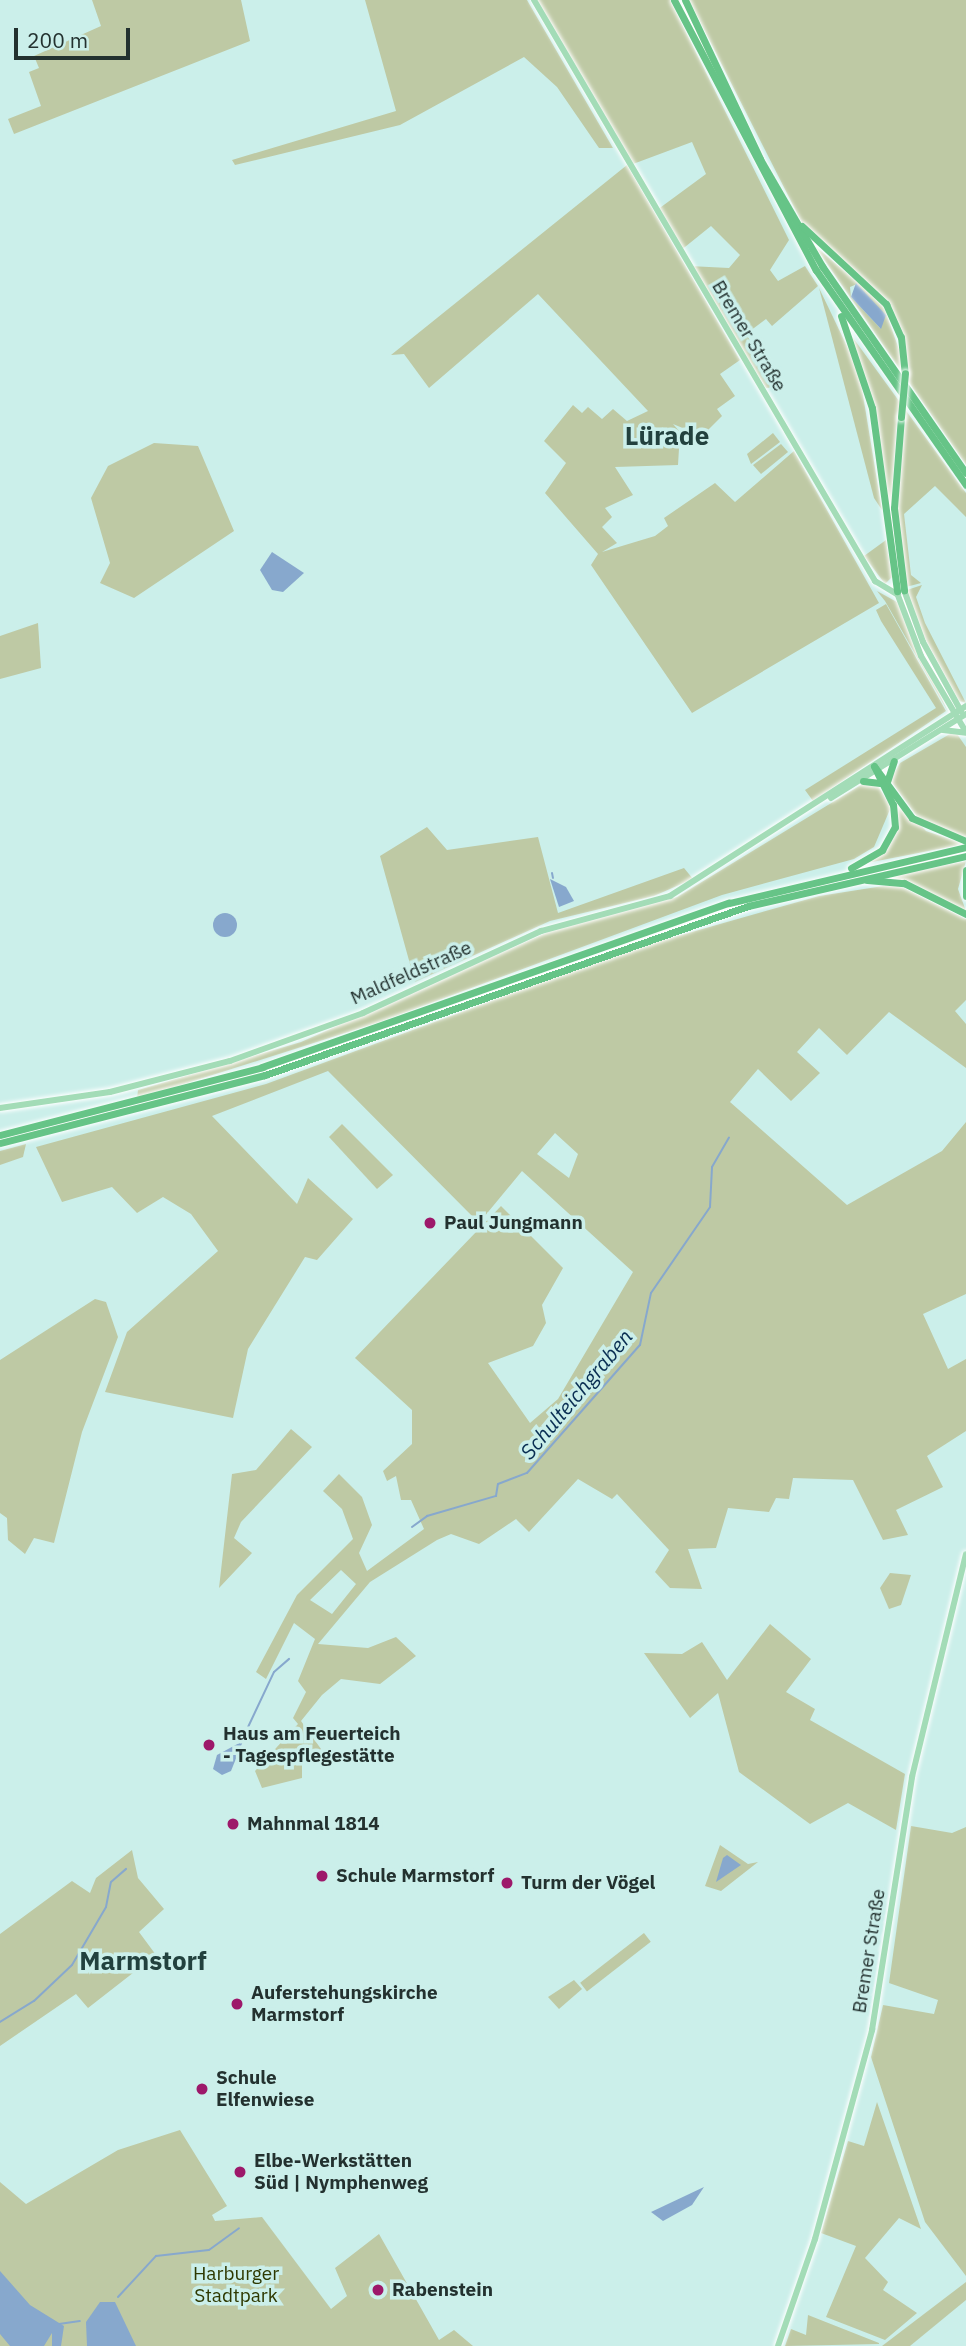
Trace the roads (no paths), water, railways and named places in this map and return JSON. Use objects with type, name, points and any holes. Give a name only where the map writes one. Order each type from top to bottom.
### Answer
[{"type":"highway","points":[[674,0],[768,187],[839,308],[966,485]]},
{"type":"highway","points":[[685,0],[790,211],[859,326],[966,473]]},
{"type":"highway","points":[[790,211],[886,304],[901,337],[905,373],[894,508],[900,592]]},
{"type":"highway","points":[[839,308],[872,408],[894,579],[900,592]]},
{"type":"highway","points":[[830,876],[871,858],[890,839],[894,809],[884,783],[894,761]]},
{"type":"highway","points":[[876,770],[920,825],[966,841]]},
{"type":"highway","points":[[863,781],[884,783]]},
{"type":"highway","points":[[34,1133],[240,1074],[633,933],[830,876],[966,848]]},
{"type":"highway","points":[[0,1135],[34,1133],[264,1075],[629,943],[848,880],[966,856]]},
{"type":"highway","points":[[966,870],[966,896]]},
{"type":"highway","points":[[848,880],[904,883],[966,914]]},
{"type":"highway","points":[[0,1143],[21,1135]]},
{"type":"main road","name":"Bremer Straße","points":[[534,0],[881,587]]},
{"type":"main road","points":[[881,587],[894,579]]},
{"type":"main road","points":[[881,587],[900,592],[923,642],[962,714],[966,733],[941,730]]},
{"type":"main road","name":"Maldfeldstraße","points":[[812,807],[863,781],[962,714]]},
{"type":"main road","name":"Maldfeldstraße","points":[[0,1108],[110,1092],[275,1047],[376,1007],[541,930],[670,896],[962,714]]},
{"type":"main road","name":"Bremer Straße","points":[[778,2346],[815,2239],[875,2017],[912,1777],[966,1554]]},
{"type":"water","points":[[856,283],[886,315],[881,329],[851,297]]},
{"type":"water","points":[[272,552],[304,573],[283,592],[272,590],[260,570]]},
{"type":"water","points":[[550,879],[566,887],[574,901],[559,907]]},
{"type":"water","points":[[225,913],[234,916],[237,925],[234,934],[225,937],[216,934],[213,925],[216,916]]},
{"type":"water","points":[[243,1741],[231,1771],[222,1775],[213,1769],[217,1755]]},
{"type":"water","points":[[727,1855],[741,1865],[716,1882],[723,1858]]},
{"type":"water","points":[[704,2187],[692,2205],[663,2221],[651,2212]]},
{"type":"water","points":[[0,2271],[30,2305],[64,2326],[61,2346],[52,2346],[52,2333],[44,2346],[10,2346],[0,2334]]},
{"type":"water","points":[[100,2302],[115,2302],[136,2346],[87,2346],[86,2322]]},
{"type":"waterway","points":[[552,873],[553,878]]},
{"type":"waterway","name":"Schulteichgraben","points":[[412,1527],[427,1516],[496,1496],[498,1484],[527,1473],[640,1345],[651,1293],[710,1207],[712,1167],[729,1137]]},
{"type":"waterway","name":"Schulteichgraben","points":[[241,1742],[274,1672],[289,1659]]},
{"type":"waterway","name":"Schulteichgraben","points":[[0,2022],[34,2001],[72,1965],[106,1907],[111,1882],[126,1869]]},
{"type":"waterway","points":[[118,2297],[156,2256],[209,2250],[239,2228]]},
{"type":"waterway","points":[[59,2324],[80,2321]]},
{"type":"place","name":"Paul Jungmann","points":[[430,1223]]},
{"type":"place","name":"Haus am Feuerteich - Tagespflegestätte","points":[[209,1745]]},
{"type":"place","name":"Mahnmal 1814","points":[[233,1824]]},
{"type":"place","name":"Schule Marmstorf","points":[[322,1876]]},
{"type":"place","name":"Turm der Vögel","points":[[507,1883]]},
{"type":"place","name":"Auferstehungskirche Marmstorf","points":[[237,2004]]},
{"type":"place","name":"Schule Elfenwiese","points":[[202,2089]]},
{"type":"place","name":"Elbe-Werkstätten Süd | Nymphenweg","points":[[240,2172]]},
{"type":"place","name":"Rabenstein","points":[[378,2290]]},
{"type":"district","name":"Lürade","points":[[667,436]]},
{"type":"district","name":"Marmstorf","points":[[143,1961]]},
{"type":"park label","name":"Harburger Stadtpark","points":[[236,2285]]}]
